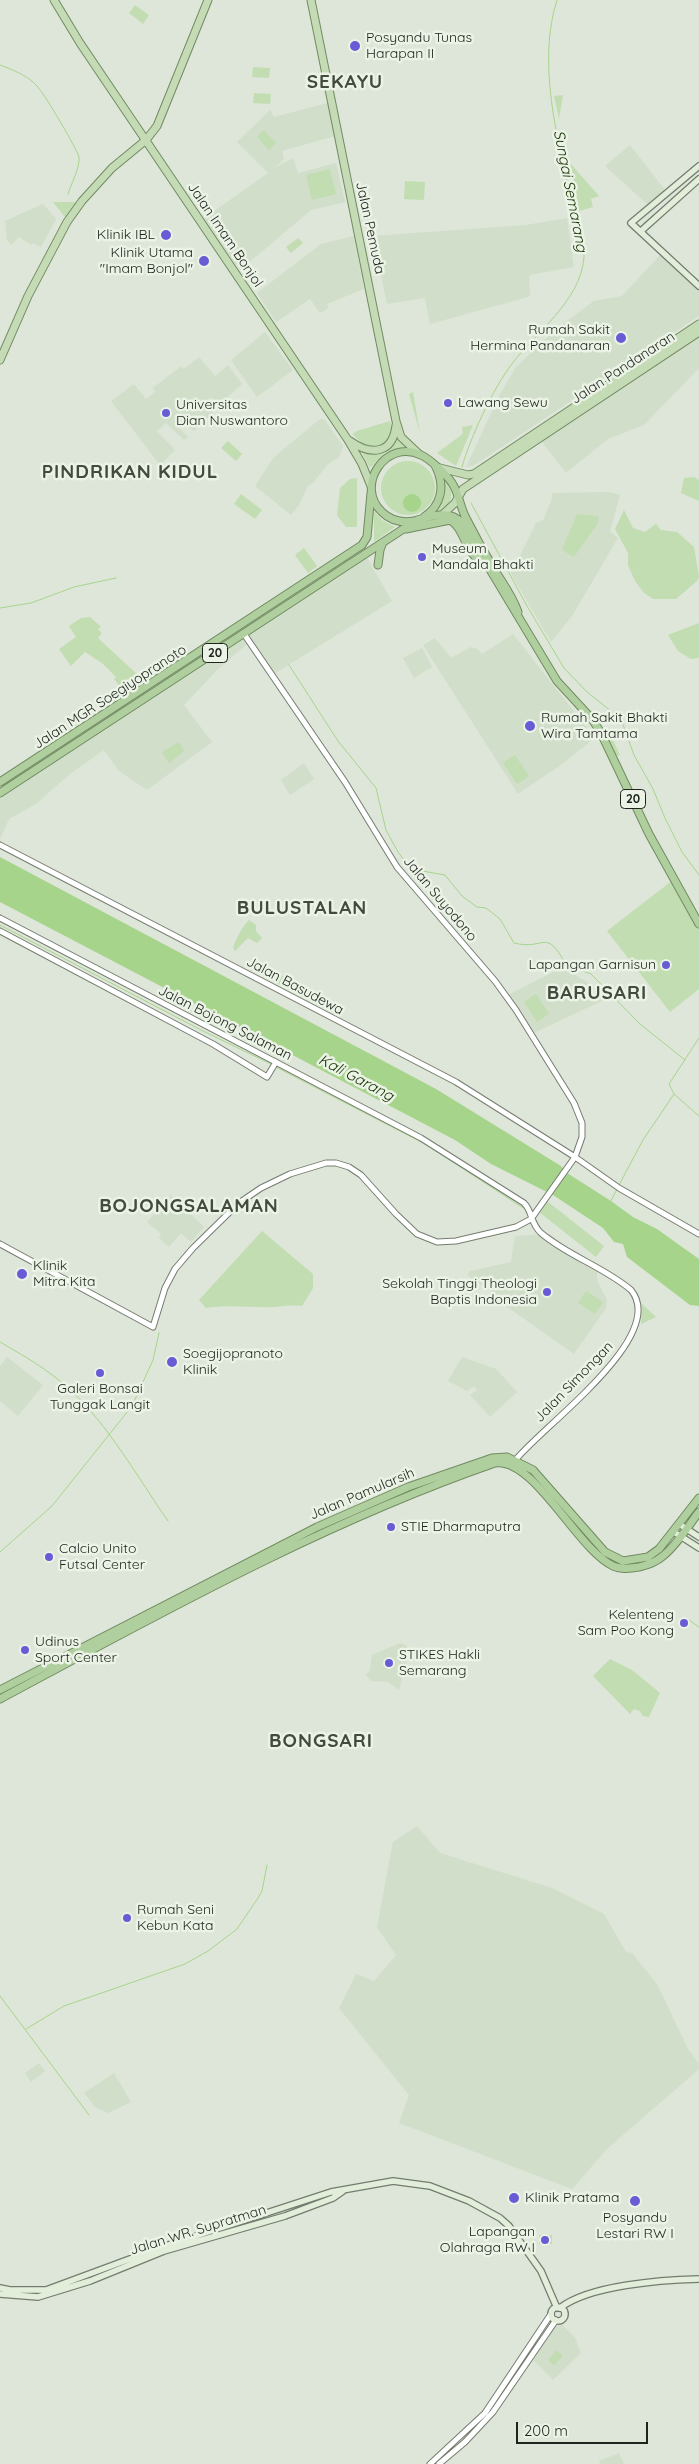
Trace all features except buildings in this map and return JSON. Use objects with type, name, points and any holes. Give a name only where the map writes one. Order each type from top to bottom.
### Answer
[{"type":"highway","name":"20","points":[[520,617],[516,604],[466,519],[452,482],[428,459],[419,454],[399,452],[383,460],[373,475],[371,489],[376,506],[385,515],[398,521],[417,520],[443,514],[452,515],[459,519],[520,617],[557,682],[592,719],[601,734],[649,834],[699,924]]},
{"type":"highway","name":"20","points":[[383,542],[434,508],[440,496],[441,482],[436,467]]},
{"type":"highway","name":"Jalan MGR Soegiyopranoto","points":[[0,782],[362,545],[367,538],[371,489]]},
{"type":"highway","points":[[392,536],[408,528],[450,520],[456,524],[474,556],[484,561]]},
{"type":"highway","name":"Jalan MGR Soegiyopranoto","points":[[0,793],[383,542]]},
{"type":"highway","points":[[378,565],[383,542]]},
{"type":"highway","name":"Jalan Pamularsih","points":[[0,1690],[317,1526],[452,1470],[498,1457],[513,1463]]},
{"type":"highway","name":"Jalan Pamularsih","points":[[0,1698],[218,1584],[335,1526],[380,1506],[469,1472],[501,1462],[513,1463]]},
{"type":"highway","points":[[513,1463],[533,1470],[605,1552],[619,1561],[629,1561],[654,1554],[677,1534],[686,1529],[699,1512]]},
{"type":"highway","points":[[677,1534],[679,1524],[699,1498]]},
{"type":"main road","name":"Jalan Imam Bonjol","points":[[54,0],[80,43],[348,440],[362,464],[371,489]]},
{"type":"main road","points":[[0,360],[28,296],[66,222],[112,168],[146,140],[157,126],[208,0]]},
{"type":"main road","name":"Jalan Pemuda","points":[[311,0],[396,421],[401,437],[419,454]]},
{"type":"main road","points":[[699,166],[631,223],[699,286]]},
{"type":"main road","points":[[641,232],[699,179]]},
{"type":"main road","name":"Jalan Pandanaran","points":[[436,467],[468,475],[474,474],[699,324]]},
{"type":"main road","name":"Jalan Pandanaran","points":[[443,514],[452,507],[465,488],[699,332]]},
{"type":"main road","points":[[348,440],[368,451],[381,450],[393,438],[396,421]]},
{"type":"main road","points":[[679,1524],[699,1537]]},
{"type":"main road","points":[[677,1534],[699,1548]]},
{"type":"main road","name":"Jalan WR. Supratman","points":[[0,2288],[10,2290],[46,2290],[164,2246],[331,2192],[343,2192],[393,2181],[421,2184],[469,2202],[492,2213],[509,2226],[541,2271],[558,2308]]},
{"type":"main road","name":"Jalan WR. Supratman","points":[[0,2294],[38,2297],[90,2281],[149,2256],[285,2216],[333,2198],[343,2192]]},
{"type":"main road","points":[[558,2308],[565,2314],[561,2320],[556,2320],[551,2314],[558,2308],[574,2300],[606,2289],[699,2279]]},
{"type":"street","name":"Jalan Suyodono","points":[[244,634],[345,782],[397,867],[495,981],[556,1071],[574,1103],[582,1123],[582,1137],[575,1157],[530,1219]]},
{"type":"street","name":"Jalan Basudewa","points":[[0,845],[456,1082],[575,1157],[617,1186],[699,1234]]},
{"type":"street","name":"Jalan Bojong Salaman","points":[[0,918],[173,1010],[407,1130],[471,1168],[524,1203],[530,1210],[530,1219]]},
{"type":"street","points":[[0,930],[214,1044],[268,1076],[275,1063]]},
{"type":"street","points":[[16,938],[22,930]]},
{"type":"street","points":[[168,1019],[173,1010]]},
{"type":"street","points":[[0,1244],[153,1327],[161,1298],[175,1269],[228,1212],[261,1188],[316,1165],[336,1163],[357,1172],[375,1188],[402,1221],[417,1234],[430,1240],[456,1241],[516,1227],[530,1219]]},
{"type":"street","name":"Jalan Simongan","points":[[513,1463],[603,1373],[629,1341],[637,1321],[636,1299],[631,1290],[547,1237],[530,1219]]},
{"type":"street","points":[[430,2464],[487,2415],[551,2314]]},
{"type":"street","points":[[439,2464],[487,2415],[556,2320]]},
{"type":"shaded area","points":[[135,5],[149,15],[143,24],[129,13]]},
{"type":"shaded area","points":[[253,67],[270,68],[269,78],[252,77]]},
{"type":"shaded area","points":[[254,93],[271,94],[270,104],[253,103]]},
{"type":"shaded area","points":[[563,95],[559,119],[554,96]]},
{"type":"shaded area","points":[[328,103],[335,136],[282,151],[284,159],[274,168],[293,158],[298,173],[336,163],[345,202],[311,210],[240,270],[203,219],[268,173],[237,142],[270,110],[274,117]]},
{"type":"shaded area","points":[[264,130],[276,143],[269,150],[257,137]]},
{"type":"shaded area","points":[[630,145],[665,190],[647,204],[605,166]]},
{"type":"shaded area","points":[[570,163],[599,196],[591,199],[593,207],[579,211]]},
{"type":"shaded area","points":[[330,169],[336,194],[312,200],[306,175]]},
{"type":"shaded area","points":[[405,181],[425,182],[424,200],[404,199]]},
{"type":"shaded area","points":[[53,202],[76,202],[65,217]]},
{"type":"shaded area","points":[[43,204],[56,219],[41,247],[33,243],[31,245],[19,237],[11,245],[7,240],[5,221]]},
{"type":"shaded area","points":[[567,218],[574,267],[529,275],[530,296],[528,297],[430,324],[425,298],[387,304],[373,236],[526,225]]},
{"type":"shaded area","points":[[354,236],[364,289],[327,304],[329,308],[320,313],[310,299],[276,322],[257,293],[321,244]]},
{"type":"shaded area","points":[[298,238],[303,243],[291,253],[286,247]]},
{"type":"shaded area","points":[[661,254],[696,289],[699,285],[699,316],[473,466],[466,467],[499,396],[516,367],[556,329],[594,301],[622,296]]},
{"type":"shaded area","points":[[265,332],[293,370],[257,397],[231,360]]},
{"type":"shaded area","points":[[699,334],[699,368],[644,425],[608,439],[566,473],[539,438],[635,379]]},
{"type":"shaded area","name":"Universitas Dian Nuswantoro","points":[[199,357],[215,376],[228,365],[242,384],[219,405],[211,397],[207,402],[215,410],[194,431],[182,422],[178,427],[188,437],[184,440],[166,423],[157,431],[175,450],[160,465],[111,401],[134,384],[146,399],[155,392],[153,388],[181,366],[184,369]]},
{"type":"shaded area","points":[[413,392],[420,433],[409,394]]},
{"type":"shaded area","name":"Universitas Dian Nuswantoro","points":[[320,419],[324,419],[343,446],[339,457],[328,464],[313,483],[308,486],[299,505],[291,515],[255,486],[274,457]]},
{"type":"shaded area","points":[[390,421],[392,432],[382,447],[367,448],[352,434],[357,431]]},
{"type":"shaded area","points":[[473,425],[456,466],[437,453],[463,433],[462,427]]},
{"type":"shaded area","points":[[395,437],[406,446],[384,453],[370,468],[361,451],[372,453]]},
{"type":"shaded area","points":[[228,441],[242,454],[236,461],[221,448]]},
{"type":"shaded area","points":[[403,461],[413,461],[423,465],[431,473],[435,488],[431,503],[423,511],[413,515],[403,515],[393,511],[385,503],[381,493],[381,483],[385,473],[393,465]]},
{"type":"shaded area","points":[[694,477],[699,480],[699,501],[681,493],[684,478]]},
{"type":"shaded area","points":[[357,478],[357,527],[346,527],[337,515],[340,488],[350,479]]},
{"type":"shaded area","points":[[445,480],[450,489],[451,498],[447,506],[438,511],[445,495]]},
{"type":"shaded area","points":[[609,492],[620,495],[610,531],[618,538],[572,616],[551,642],[511,574],[536,523],[543,520],[552,499],[552,493]]},
{"type":"shaded area","points":[[241,494],[262,510],[255,519],[234,504]]},
{"type":"shaded area","points":[[624,510],[633,528],[645,532],[656,524],[661,530],[677,532],[694,547],[699,577],[697,581],[676,599],[653,599],[644,593],[635,581],[628,565],[628,553],[615,529]]},
{"type":"shaded area","points":[[374,511],[382,520],[395,527],[374,542]]},
{"type":"shaded area","points":[[577,514],[598,516],[598,523],[574,557],[562,550]]},
{"type":"shaded area","points":[[304,548],[317,566],[308,573],[295,555]]},
{"type":"shaded area","points":[[367,558],[392,601],[272,675],[247,644],[218,669],[184,705],[212,742],[147,790],[119,771],[104,750],[70,774],[36,804],[9,819],[0,839],[0,797],[252,630]]},
{"type":"shaded area","points":[[90,617],[101,627],[98,629],[102,633],[98,638],[140,677],[122,689],[114,679],[116,677],[102,663],[85,652],[71,666],[59,649],[76,637],[69,626],[81,618]]},
{"type":"shaded area","points":[[699,623],[699,658],[691,659],[678,651],[668,635]]},
{"type":"shaded area","name":"Rumah Sakit Bhakti Wira Tamtama","points":[[513,634],[595,738],[562,764],[518,794],[423,645],[435,638],[451,658],[471,647],[478,649],[482,654]]},
{"type":"shaded area","points":[[422,648],[432,667],[414,678],[403,658]]},
{"type":"shaded area","points":[[609,731],[620,755],[616,756],[604,734]]},
{"type":"shaded area","points":[[179,742],[184,751],[169,763],[162,752]]},
{"type":"shaded area","points":[[515,755],[529,776],[517,784],[503,763]]},
{"type":"shaded area","points":[[304,763],[314,779],[290,795],[281,780]]},
{"type":"shaded area","name":"Lapangan Garnisun","points":[[673,880],[699,928],[699,989],[670,1012],[607,931]]},
{"type":"shaded area","points":[[249,920],[256,925],[256,931],[262,938],[257,943],[248,938],[235,951],[233,948],[236,941]]},
{"type":"shaded area","points":[[563,967],[610,997],[534,1033],[508,995]]},
{"type":"shaded area","points":[[273,969],[295,985],[291,990],[272,980],[269,976]]},
{"type":"shaded area","points":[[536,994],[549,1014],[537,1022],[524,1002]]},
{"type":"shaded area","points":[[171,1195],[204,1227],[191,1242],[181,1233],[169,1247],[159,1238],[161,1234],[147,1222]]},
{"type":"shaded area","points":[[547,1201],[604,1246],[596,1257],[539,1212]]},
{"type":"shaded area","points":[[262,1231],[313,1274],[313,1288],[302,1306],[223,1306],[206,1308],[199,1300]]},
{"type":"shaded area","name":"Sekolah Tinggi Theologi Baptis Indonesia","points":[[550,1234],[597,1270],[597,1280],[607,1300],[606,1308],[574,1354],[496,1299],[497,1296],[467,1275],[470,1271],[511,1262],[515,1236]]},
{"type":"shaded area","points":[[586,1291],[603,1302],[595,1314],[578,1303]]},
{"type":"shaded area","points":[[642,1304],[656,1317],[641,1324]]},
{"type":"shaded area","points":[[7,1357],[43,1385],[18,1416],[0,1401],[0,1366]]},
{"type":"shaded area","points":[[462,1357],[496,1369],[517,1392],[490,1417],[470,1395],[477,1390],[474,1386],[467,1391],[448,1381]]},
{"type":"shaded area","name":"STIKES Hakli Semarang","points":[[400,1643],[407,1646],[407,1659],[399,1690],[388,1682],[371,1681],[366,1675],[370,1670],[372,1655]]},
{"type":"shaded area","points":[[610,1659],[632,1670],[660,1693],[649,1717],[643,1716],[640,1711],[634,1709],[630,1714],[593,1676]]},
{"type":"shaded area","points":[[417,1826],[440,1853],[552,1888],[604,1914],[626,1952],[632,1953],[657,1984],[688,2049],[699,2064],[699,2069],[607,2149],[572,2189],[399,2123],[409,2095],[339,2008],[356,1974],[374,1981],[396,1955],[377,1927],[393,1842]]},
{"type":"shaded area","points":[[39,2063],[45,2071],[31,2082],[25,2073]]},
{"type":"shaded area","points":[[114,2073],[131,2102],[108,2113],[95,2107],[84,2093]]},
{"type":"shaded area","name":"Lapangan Olahraga RW I","points":[[539,2235],[552,2235],[552,2244],[539,2244]]},
{"type":"shaded area","points":[[562,2324],[575,2338],[581,2353],[553,2380],[533,2360],[555,2327]]},
{"type":"shaded area","points":[[557,2350],[563,2356],[554,2365],[548,2360]]},
{"type":"shaded area","points":[[619,2453],[624,2464],[600,2464],[599,2461]]},
{"type":"water","points":[[412,494],[418,497],[421,503],[418,509],[412,512],[406,509],[403,503],[406,497]]},
{"type":"water","name":"Kali Garang","points":[[0,857],[436,1089],[561,1166],[567,1173],[633,1217],[657,1229],[699,1259],[699,1306],[690,1305],[627,1257],[623,1244],[614,1242],[603,1228],[553,1195],[491,1164],[455,1140],[0,902]]},
{"type":"waterway","name":"Sungai Semarang","points":[[462,467],[470,442],[504,375],[566,302],[575,288],[581,273],[584,257],[583,243],[560,150],[551,99],[549,49],[551,24],[557,0]]},
{"type":"waterway","points":[[0,65],[24,76],[37,86],[73,144],[79,161],[68,194]]},
{"type":"waterway","points":[[643,224],[681,192]]},
{"type":"waterway","points":[[471,503],[527,606],[564,668],[587,692],[621,719],[634,755],[653,789],[665,818],[682,852],[699,875]]},
{"type":"waterway","points":[[0,608],[31,603],[74,587],[116,578]]},
{"type":"waterway","points":[[289,665],[338,741],[376,788],[386,830],[398,852],[411,869],[445,875],[462,896],[477,907],[486,908],[500,919],[514,943],[525,945],[544,942],[554,946],[566,965],[591,974],[640,1024],[685,1060]]},
{"type":"waterway","points":[[0,925],[203,1031],[273,1065]]},
{"type":"waterway","points":[[619,1185],[643,1140],[674,1094],[669,1084],[699,1038]]},
{"type":"waterway","points":[[276,1067],[425,1144],[525,1209]]},
{"type":"waterway","points":[[674,1094],[699,1116]]},
{"type":"waterway","points":[[611,1201],[617,1189]]},
{"type":"waterway","points":[[0,1552],[52,1506],[132,1406],[153,1360],[159,1333]]},
{"type":"waterway","points":[[0,1342],[53,1376],[83,1403],[110,1435],[168,1521]]},
{"type":"waterway","points":[[686,1618],[699,1627]]},
{"type":"waterway","points":[[26,2029],[64,2006],[185,1964],[208,1951],[237,1929],[262,1891],[267,1865]]},
{"type":"waterway","points":[[0,1996],[89,2115]]},
{"type":"place","name":"Posyandu Tunas Harapan II","points":[[355,46]]},
{"type":"place","name":"Klinik IBL","points":[[166,235]]},
{"type":"place","name":"Klinik Utama \"Imam Bonjol\"","points":[[204,261]]},
{"type":"place","name":"Rumah Sakit Hermina Pandanaran","points":[[621,338]]},
{"type":"place","name":"Lawang Sewu","points":[[448,403]]},
{"type":"place","name":"Universitas Dian Nuswantoro","points":[[166,413]]},
{"type":"place","name":"Museum Mandala Bhakti","points":[[422,557]]},
{"type":"place","name":"Rumah Sakit Bhakti Wira Tamtama","points":[[530,726]]},
{"type":"place","name":"Lapangan Garnisun","points":[[666,965]]},
{"type":"place","name":"Klinik Mitra Kita","points":[[22,1274]]},
{"type":"place","name":"Sekolah Tinggi Theologi Baptis Indonesia","points":[[547,1292]]},
{"type":"place","name":"Soegijopranoto Klinik","points":[[172,1362]]},
{"type":"place","name":"Galeri Bonsai Tunggak Langit","points":[[100,1373]]},
{"type":"place","name":"STIE Dharmaputra","points":[[391,1527]]},
{"type":"place","name":"Calcio Unito Futsal Center","points":[[49,1557]]},
{"type":"place","name":"Kelenteng Sam Poo Kong","points":[[684,1623]]},
{"type":"place","name":"Udinus Sport Center","points":[[25,1650]]},
{"type":"place","name":"STIKES Hakli Semarang","points":[[389,1663]]},
{"type":"place","name":"Rumah Seni Kebun Kata","points":[[127,1918]]},
{"type":"place","name":"Klinik Pratama","points":[[514,2198]]},
{"type":"place","name":"Posyandu Lestari RW I","points":[[635,2201]]},
{"type":"place","name":"Lapangan Olahraga RW I","points":[[545,2240]]},
{"type":"district","name":"SEKAYU","points":[[345,82]]},
{"type":"district","name":"PINDRIKAN KIDUL","points":[[130,472]]},
{"type":"district","name":"BULUSTALAN","points":[[302,908]]},
{"type":"district","name":"BARUSARI","points":[[597,993]]},
{"type":"district","name":"BOJONGSALAMAN","points":[[189,1206]]},
{"type":"district","name":"BONGSARI","points":[[321,1741]]}]
